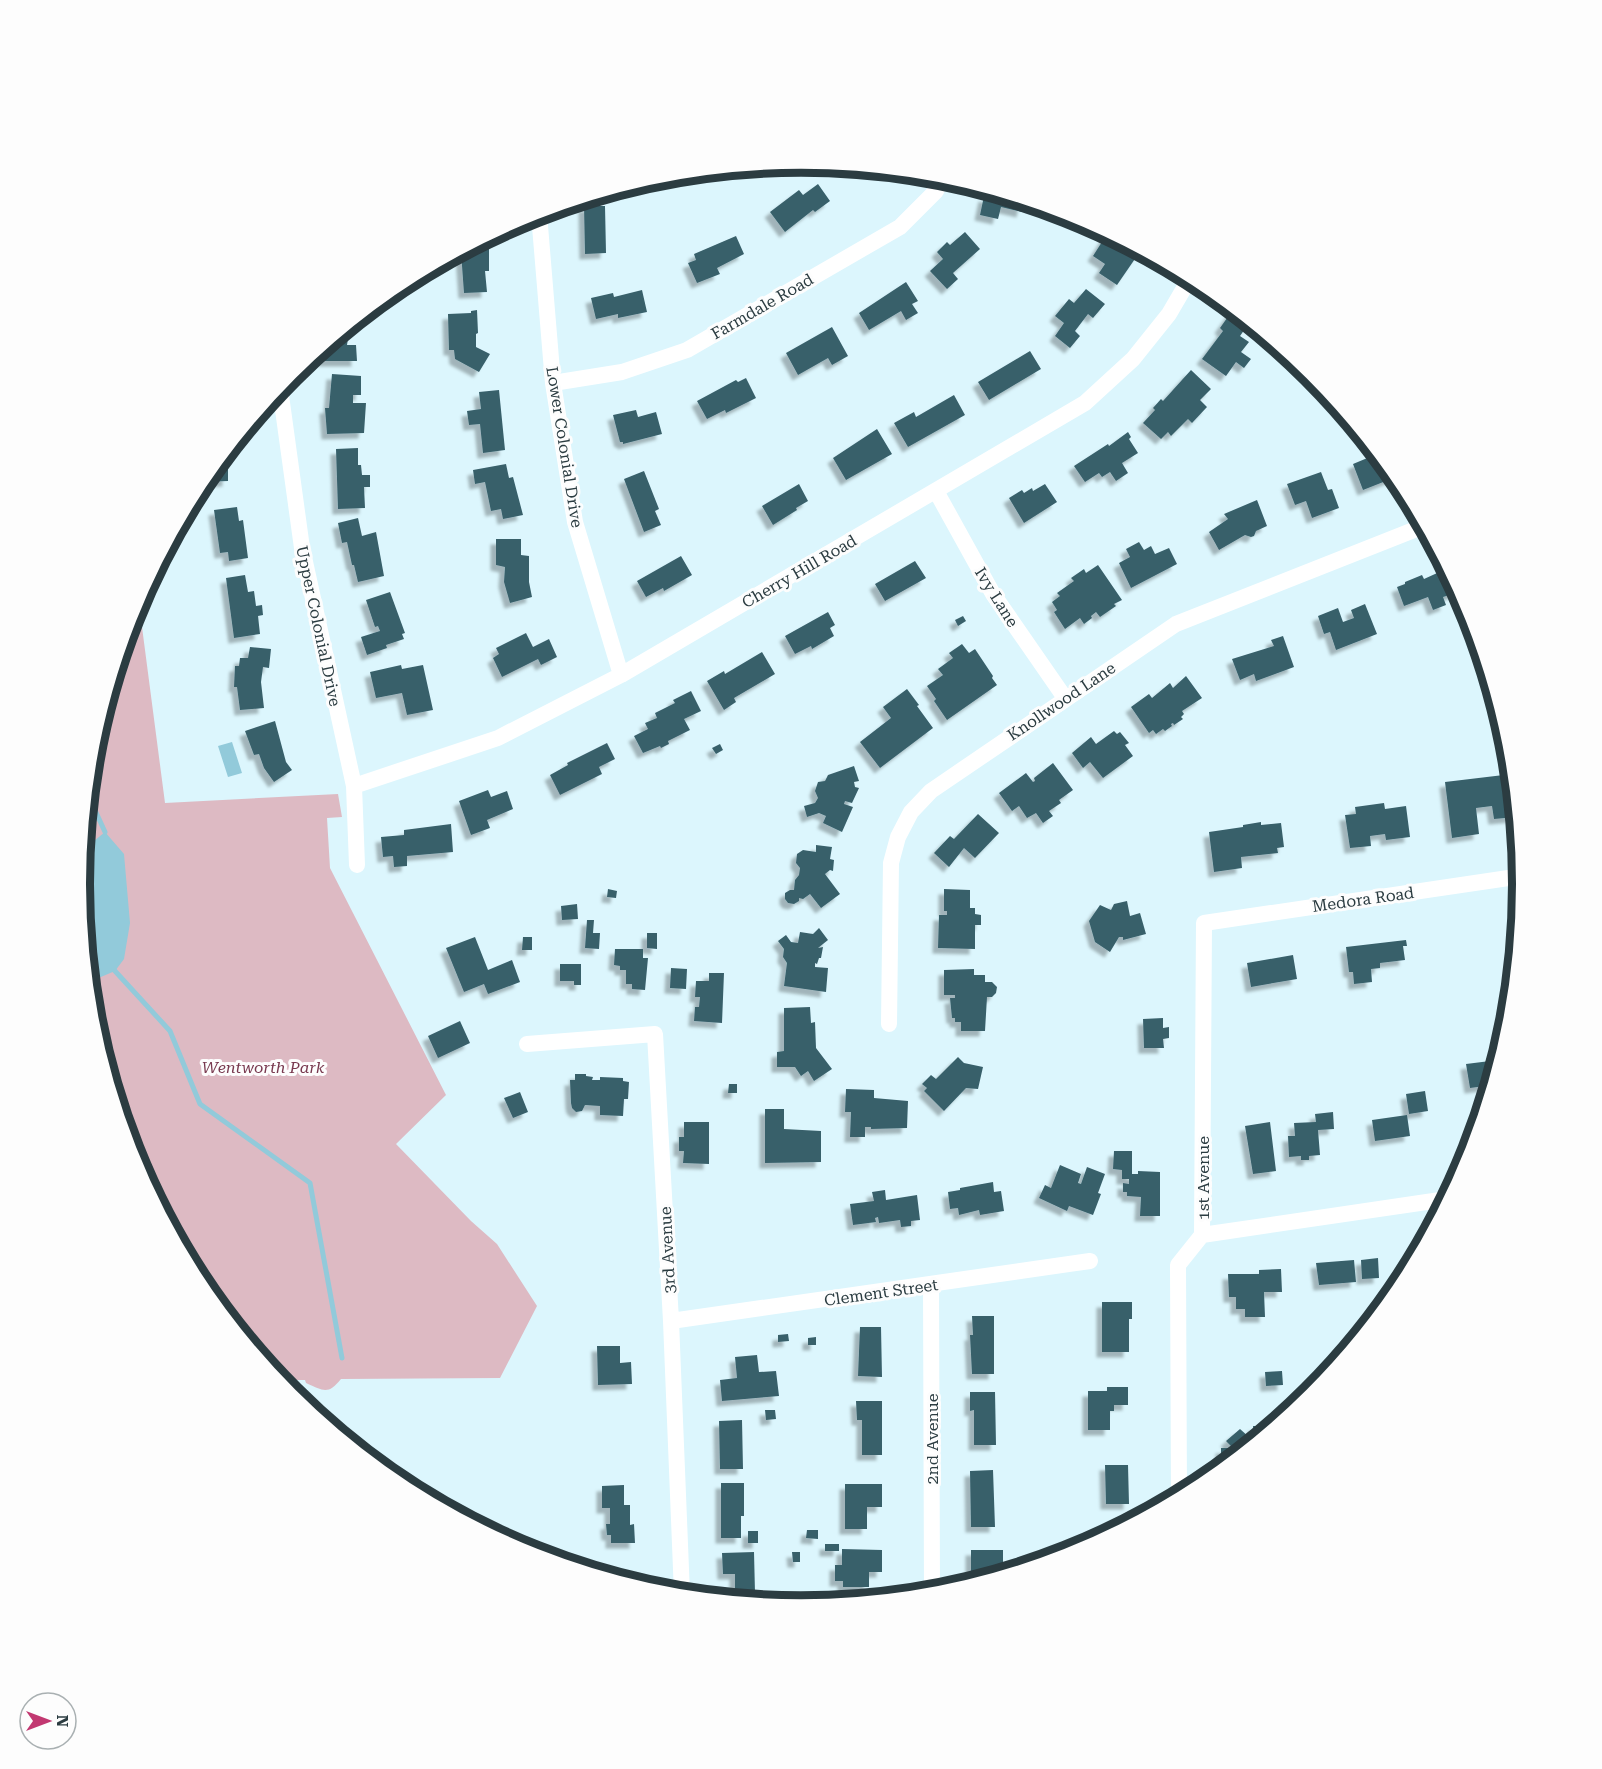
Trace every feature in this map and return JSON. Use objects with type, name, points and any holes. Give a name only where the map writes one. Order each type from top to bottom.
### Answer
[{"type":"street","name":"Farmdale Road","points":[[553,383],[622,372],[687,350],[900,227],[938,187]]},
{"type":"street","name":"Lower Colonial Drive","points":[[540,224],[553,383],[575,522],[621,675]]},
{"type":"street","name":"Cherry Hill Road","points":[[354,786],[498,738],[621,675],[1085,403],[1133,359],[1169,314],[1185,286]]},
{"type":"street","name":"Upper Colonial Drive","points":[[282,399],[302,548],[354,786],[357,865]]},
{"type":"street","name":"Ivy Lane","points":[[936,491],[993,594],[1065,698]]},
{"type":"street","name":"Knollwood Lane","points":[[889,1024],[891,863],[896,843],[911,812],[941,783],[1176,624],[1417,529]]},
{"type":"street","name":"Medora Road","points":[[1204,923],[1512,878]]},
{"type":"street","name":"1st Avenue","points":[[1179,1486],[1178,1265],[1202,1235],[1204,923]]},
{"type":"street","name":"3rd Avenue","points":[[527,1044],[655,1034],[671,1321],[682,1585]]},
{"type":"street","points":[[1202,1235],[1438,1200]]},
{"type":"street","name":"Clement Street","points":[[671,1321],[1090,1261]]},
{"type":"street","name":"2nd Avenue","points":[[931,1284],[932,1583]]},
{"type":"green space","name":"Wentworth Park","points":[[139,627],[142,627],[165,803],[338,794],[342,817],[327,818],[330,868],[446,1095],[396,1144],[471,1221],[497,1244],[537,1306],[500,1378],[341,1379],[333,1388],[325,1390],[306,1383],[305,1380],[291,1380],[266,1353],[210,1280],[185,1240],[144,1157],[114,1069],[96,977],[90,884],[92,838],[96,792],[114,700]]},
{"type":"water","points":[[232,742],[242,773],[228,777],[218,746]]},
{"type":"water","points":[[105,832],[124,854],[130,923],[124,959],[115,971],[96,979],[90,884],[92,843]]},
{"type":"building","points":[[818,184],[830,201],[815,212],[813,210],[785,232],[770,212],[799,190],[803,195]]},
{"type":"building","points":[[984,198],[1023,209],[1022,212],[1001,207],[998,219],[980,215]]},
{"type":"building","points":[[605,206],[606,253],[585,254],[584,208]]},
{"type":"building","points":[[965,232],[980,249],[953,273],[958,279],[947,289],[930,271],[943,259],[937,252],[947,242],[950,245]]},
{"type":"building","points":[[736,236],[744,254],[717,268],[720,274],[697,283],[688,263],[696,260],[694,254]]},
{"type":"building","points":[[1102,241],[1136,258],[1117,285],[1099,273],[1105,264],[1093,256]]},
{"type":"building","points":[[489,246],[489,271],[485,271],[487,292],[464,293],[462,261]]},
{"type":"building","points":[[906,282],[918,301],[912,304],[918,313],[906,320],[901,311],[869,330],[859,313]]},
{"type":"building","points":[[1086,289],[1105,304],[1093,318],[1088,314],[1075,331],[1080,336],[1070,348],[1055,336],[1064,323],[1055,316],[1069,299],[1074,303]]},
{"type":"building","points":[[642,290],[647,312],[618,318],[618,314],[596,319],[591,298],[613,293],[614,297]]},
{"type":"building","points":[[477,310],[476,347],[490,354],[479,372],[455,359],[454,350],[449,350],[448,314],[471,313]]},
{"type":"building","points":[[1228,316],[1245,329],[1240,336],[1249,342],[1241,352],[1251,359],[1244,368],[1236,362],[1226,376],[1202,359],[1223,331],[1220,328]]},
{"type":"building","points":[[832,327],[848,356],[832,365],[828,358],[798,375],[786,353]]},
{"type":"building","points":[[348,336],[347,345],[356,345],[357,361],[324,361],[324,357]]},
{"type":"building","points":[[1030,351],[1041,369],[989,400],[978,382]]},
{"type":"building","points":[[1191,370],[1211,389],[1200,400],[1207,407],[1192,423],[1188,419],[1171,436],[1168,432],[1161,439],[1143,423],[1161,399],[1163,401]]},
{"type":"building","points":[[332,374],[361,376],[361,395],[353,395],[353,403],[366,403],[364,433],[327,434],[325,408],[329,408]]},
{"type":"building","points":[[746,378],[756,398],[726,413],[725,410],[707,419],[697,401],[736,380],[738,382]]},
{"type":"building","points":[[499,390],[505,450],[483,453],[480,424],[469,425],[467,411],[481,409],[479,392]]},
{"type":"building","points":[[954,395],[965,415],[908,447],[894,423],[914,412],[916,417]]},
{"type":"building","points":[[636,410],[638,417],[656,412],[662,434],[623,444],[620,442],[613,415]]},
{"type":"building","points":[[877,429],[892,454],[846,480],[833,458]]},
{"type":"building","points":[[1128,432],[1131,437],[1129,439],[1138,453],[1122,463],[1128,473],[1116,481],[1110,472],[1102,477],[1099,473],[1085,482],[1074,466]]},
{"type":"building","points":[[358,448],[358,465],[361,465],[362,475],[370,475],[370,487],[364,487],[365,508],[338,509],[336,449]]},
{"type":"building","points":[[1369,457],[1386,481],[1363,490],[1353,464]]},
{"type":"building","points":[[228,464],[228,481],[215,481]]},
{"type":"building","points":[[506,464],[509,478],[513,477],[523,515],[503,519],[501,509],[491,511],[485,482],[475,484],[473,470]]},
{"type":"building","points":[[644,471],[659,509],[655,511],[661,525],[644,532],[624,479]]},
{"type":"building","points":[[1321,472],[1328,490],[1332,489],[1339,508],[1312,518],[1306,501],[1295,505],[1287,484]]},
{"type":"building","points":[[799,484],[808,501],[773,525],[762,506]]},
{"type":"building","points":[[1045,484],[1057,502],[1024,523],[1009,498],[1022,490],[1024,493],[1032,488],[1033,491]]},
{"type":"building","points":[[1257,500],[1267,526],[1256,531],[1254,536],[1245,535],[1219,550],[1209,532],[1228,519],[1224,514]]},
{"type":"building","points":[[237,507],[239,521],[243,520],[248,558],[229,561],[228,552],[220,553],[214,510]]},
{"type":"building","points":[[358,518],[362,536],[376,532],[384,576],[358,582],[347,542],[342,543],[338,523]]},
{"type":"building","points":[[496,539],[521,539],[521,555],[529,556],[529,582],[532,597],[510,603],[504,582],[505,567],[496,565]]},
{"type":"building","points":[[1139,542],[1144,550],[1151,546],[1155,554],[1169,548],[1177,564],[1131,588],[1119,563],[1130,557],[1126,549]]},
{"type":"building","points":[[681,556],[692,575],[664,591],[663,588],[646,597],[637,581]]},
{"type":"building","points":[[915,561],[926,578],[885,601],[875,584]]},
{"type":"building","points":[[1098,565],[1122,600],[1100,617],[1096,612],[1084,624],[1080,618],[1065,629],[1054,612],[1057,610],[1052,602],[1060,596],[1057,593],[1074,581],[1071,578],[1084,569],[1086,573]]},
{"type":"building","points":[[1440,572],[1450,595],[1443,597],[1446,605],[1433,610],[1428,597],[1404,606],[1397,587],[1422,575],[1424,579]]},
{"type":"building","points":[[245,575],[248,592],[254,591],[256,606],[262,605],[263,615],[258,616],[260,634],[234,638],[226,578]]},
{"type":"building","points":[[390,592],[405,633],[402,634],[404,639],[367,655],[361,637],[380,631],[378,626],[375,627],[366,600]]},
{"type":"building","points":[[1365,604],[1377,634],[1336,650],[1330,632],[1324,634],[1318,616],[1338,608],[1343,622],[1354,618],[1351,610]]},
{"type":"building","points":[[828,612],[835,625],[830,628],[834,636],[812,649],[811,646],[795,654],[785,636]]},
{"type":"building","points":[[963,616],[966,621],[958,626],[955,620]]},
{"type":"building","points":[[526,633],[533,647],[549,639],[557,657],[541,665],[538,659],[502,677],[493,658],[499,654],[496,648]]},
{"type":"building","points":[[1283,636],[1294,667],[1256,681],[1254,674],[1240,680],[1232,659],[1274,646],[1271,640]]},
{"type":"building","points":[[962,644],[969,653],[975,649],[997,685],[947,720],[927,686],[943,675],[938,669],[953,658],[949,653]]},
{"type":"building","points":[[250,647],[271,649],[269,668],[263,667],[261,682],[264,708],[240,710],[237,687],[234,687],[235,666],[239,666],[240,658],[248,658]]},
{"type":"building","points":[[762,652],[775,674],[734,698],[736,702],[724,710],[707,681],[724,671],[725,674]]},
{"type":"building","points":[[401,665],[402,669],[423,665],[433,710],[407,715],[402,693],[376,698],[370,672]]},
{"type":"building","points":[[1186,676],[1202,698],[1182,711],[1183,719],[1174,725],[1171,724],[1172,726],[1165,731],[1163,729],[1156,734],[1153,730],[1149,733],[1131,707],[1149,694],[1152,698],[1170,683],[1173,688]]},
{"type":"building","points":[[907,689],[933,728],[880,768],[860,742],[891,718],[883,707]]},
{"type":"building","points":[[691,691],[701,711],[684,719],[690,730],[668,741],[669,744],[661,748],[660,746],[643,753],[634,736],[648,729],[645,723],[657,718],[655,713],[675,703],[673,700]]},
{"type":"building","points":[[275,721],[286,762],[292,770],[274,782],[264,768],[259,754],[254,755],[245,731]]},
{"type":"building","points":[[1114,731],[1117,734],[1120,732],[1129,743],[1125,745],[1133,756],[1103,778],[1090,762],[1083,768],[1072,753],[1091,737],[1096,744]]},
{"type":"building","points":[[607,743],[615,759],[599,767],[602,774],[560,795],[550,775],[568,765],[567,763]]},
{"type":"building","points":[[720,744],[723,750],[716,754],[712,748]]},
{"type":"building","points":[[1053,763],[1073,790],[1059,800],[1061,803],[1049,811],[1053,816],[1043,823],[1036,813],[1027,818],[1019,806],[1012,811],[999,793],[1026,773],[1033,782],[1035,781],[1034,778]]},
{"type":"building","points":[[854,766],[859,781],[854,782],[855,787],[859,788],[852,803],[845,801],[844,804],[853,807],[842,832],[823,823],[826,816],[819,813],[807,817],[804,806],[815,803],[818,798],[815,791],[818,782],[825,781],[828,775]]},
{"type":"building","points":[[1503,775],[1508,818],[1494,819],[1492,806],[1476,808],[1479,834],[1452,838],[1445,782]]},
{"type":"building","points":[[488,790],[491,797],[507,791],[513,809],[487,820],[490,828],[471,835],[459,801]]},
{"type":"building","points":[[1384,803],[1385,809],[1406,806],[1410,837],[1386,840],[1385,834],[1370,836],[1371,846],[1350,848],[1345,815],[1356,814],[1355,807]]},
{"type":"building","points":[[978,814],[999,833],[975,858],[964,848],[949,867],[934,853],[950,836],[954,839]]},
{"type":"building","points":[[1261,822],[1261,825],[1281,823],[1284,847],[1277,848],[1278,853],[1241,857],[1242,868],[1214,872],[1209,832]]},
{"type":"building","points":[[451,824],[453,852],[407,856],[407,866],[394,867],[393,856],[383,857],[381,837],[404,835],[404,830]]},
{"type":"building","points":[[816,845],[832,847],[830,859],[834,860],[833,871],[830,870],[825,874],[840,894],[821,908],[810,894],[803,899],[799,898],[799,901],[794,904],[788,903],[785,893],[794,890],[795,880],[799,875],[800,868],[796,863],[797,854],[803,850],[816,852]]},
{"type":"building","points":[[608,889],[617,891],[616,898],[607,897]]},
{"type":"building","points":[[944,889],[970,890],[970,908],[975,908],[975,914],[981,915],[981,925],[975,925],[975,949],[938,948],[939,915],[947,915],[947,911],[944,911]]},
{"type":"building","points":[[1127,901],[1130,916],[1140,913],[1146,934],[1123,940],[1123,937],[1119,937],[1110,952],[1095,942],[1089,921],[1100,905],[1111,910],[1114,904]]},
{"type":"building","points":[[577,904],[578,919],[562,920],[561,906]]},
{"type":"building","points":[[587,920],[594,920],[593,933],[600,933],[599,949],[585,948]]},
{"type":"building","points":[[819,928],[828,940],[818,948],[823,947],[821,958],[817,964],[815,963],[815,967],[828,968],[826,992],[784,986],[787,963],[783,957],[784,949],[778,941],[786,935],[791,942],[798,943],[800,932],[813,934]]},
{"type":"building","points":[[647,933],[657,933],[657,949],[647,948]]},
{"type":"building","points":[[475,937],[488,970],[512,960],[520,982],[488,994],[484,984],[464,992],[446,948]]},
{"type":"building","points":[[523,937],[532,937],[532,950],[522,950]]},
{"type":"building","points":[[1406,940],[1407,946],[1403,946],[1405,960],[1380,963],[1380,968],[1371,969],[1372,982],[1354,984],[1353,972],[1349,972],[1346,947]]},
{"type":"building","points":[[615,949],[643,949],[643,958],[648,958],[645,990],[632,989],[632,984],[626,984],[626,970],[620,970],[620,966],[614,965]]},
{"type":"building","points":[[1293,955],[1297,979],[1251,987],[1247,963]]},
{"type":"building","points":[[560,964],[581,964],[581,985],[574,985],[574,981],[560,981]]},
{"type":"building","points":[[671,968],[687,969],[686,989],[670,988]]},
{"type":"building","points":[[974,969],[974,975],[985,975],[985,982],[992,982],[997,987],[996,993],[992,997],[987,997],[985,1031],[961,1031],[961,1022],[955,1022],[955,1018],[952,1018],[950,998],[955,998],[955,995],[944,995],[944,970]]},
{"type":"building","points":[[709,973],[724,973],[722,1023],[694,1021],[695,1007],[699,1007],[700,997],[695,997],[696,981],[709,981]]},
{"type":"building","points":[[810,1007],[811,1023],[815,1022],[816,1048],[832,1069],[814,1081],[808,1071],[801,1076],[795,1067],[777,1067],[777,1052],[784,1051],[784,1008]]},
{"type":"building","points":[[1163,1018],[1163,1028],[1169,1027],[1169,1038],[1163,1039],[1164,1048],[1144,1048],[1143,1019]]},
{"type":"building","points":[[460,1021],[470,1043],[438,1058],[428,1036]]},
{"type":"building","points":[[958,1057],[964,1063],[983,1067],[978,1089],[966,1088],[944,1111],[924,1091],[927,1088],[922,1084],[931,1075],[936,1079]]},
{"type":"building","points":[[1490,1061],[1482,1086],[1470,1088],[1466,1064]]},
{"type":"building","points":[[575,1074],[586,1074],[586,1076],[593,1077],[592,1080],[600,1080],[600,1077],[623,1078],[623,1081],[629,1082],[628,1099],[624,1099],[623,1116],[600,1115],[600,1106],[585,1105],[582,1111],[576,1112],[571,1103],[570,1080],[575,1080]]},
{"type":"building","points":[[729,1084],[737,1084],[737,1093],[728,1093]]},
{"type":"building","points":[[846,1089],[874,1090],[874,1098],[908,1101],[907,1128],[871,1129],[871,1127],[865,1127],[865,1137],[850,1137],[851,1112],[845,1112]]},
{"type":"building","points":[[1425,1091],[1428,1111],[1409,1114],[1406,1094]]},
{"type":"building","points":[[520,1092],[528,1112],[513,1118],[504,1098]]},
{"type":"building","points":[[765,1109],[784,1109],[784,1129],[821,1131],[821,1162],[765,1163]]},
{"type":"building","points":[[1333,1112],[1334,1129],[1318,1130],[1320,1155],[1309,1156],[1309,1160],[1301,1160],[1301,1156],[1289,1157],[1288,1136],[1295,1136],[1294,1123],[1316,1122],[1315,1114]]},
{"type":"building","points":[[1407,1115],[1410,1136],[1375,1141],[1372,1120]]},
{"type":"building","points":[[684,1122],[709,1122],[709,1164],[683,1163],[684,1151],[679,1151],[679,1137],[684,1137]]},
{"type":"building","points":[[1270,1122],[1276,1171],[1253,1174],[1245,1126]]},
{"type":"building","points":[[1114,1151],[1132,1151],[1132,1174],[1138,1174],[1138,1171],[1160,1172],[1160,1216],[1140,1216],[1141,1197],[1127,1196],[1127,1192],[1123,1192],[1123,1183],[1129,1184],[1129,1179],[1122,1179],[1122,1170],[1113,1169]]},
{"type":"building","points":[[1060,1165],[1081,1174],[1078,1183],[1081,1184],[1087,1167],[1105,1174],[1093,1215],[1069,1206],[1067,1211],[1039,1198],[1045,1185],[1051,1188]]},
{"type":"building","points":[[993,1182],[994,1192],[1001,1191],[1004,1211],[980,1215],[979,1210],[959,1215],[958,1208],[950,1209],[948,1192]]},
{"type":"building","points":[[885,1190],[886,1200],[917,1195],[920,1220],[911,1221],[911,1226],[901,1227],[900,1220],[879,1223],[878,1217],[875,1218],[876,1222],[853,1225],[850,1204],[874,1201],[872,1192]]},
{"type":"building","points":[[1378,1258],[1379,1278],[1362,1279],[1361,1260]]},
{"type":"building","points":[[1354,1260],[1356,1282],[1319,1285],[1316,1263]]},
{"type":"building","points":[[1281,1269],[1282,1292],[1264,1292],[1265,1317],[1245,1317],[1245,1309],[1236,1309],[1236,1297],[1229,1297],[1228,1274],[1259,1274],[1259,1270]]},
{"type":"building","points":[[1102,1302],[1132,1302],[1132,1319],[1129,1319],[1129,1352],[1102,1352]]},
{"type":"building","points":[[972,1316],[994,1316],[994,1374],[972,1374],[970,1335],[973,1335]]},
{"type":"building","points":[[860,1327],[881,1327],[882,1377],[858,1376]]},
{"type":"building","points":[[788,1334],[789,1341],[778,1342],[778,1335]]},
{"type":"building","points":[[816,1337],[816,1345],[808,1345],[808,1338]]},
{"type":"building","points":[[597,1346],[620,1346],[620,1363],[631,1362],[632,1384],[598,1385]]},
{"type":"building","points":[[757,1355],[759,1372],[776,1371],[779,1396],[722,1401],[720,1380],[737,1378],[735,1357]]},
{"type":"building","points":[[1282,1371],[1283,1385],[1266,1386],[1265,1372]]},
{"type":"building","points":[[1107,1387],[1128,1387],[1128,1405],[1114,1405],[1114,1411],[1110,1411],[1110,1430],[1088,1430],[1088,1391],[1107,1391]]},
{"type":"building","points":[[970,1392],[995,1392],[996,1445],[974,1445],[974,1410],[970,1411]]},
{"type":"building","points":[[856,1401],[882,1401],[882,1455],[862,1455],[862,1420],[857,1420]]},
{"type":"building","points":[[765,1410],[775,1410],[776,1419],[766,1420]]},
{"type":"building","points":[[742,1420],[743,1469],[720,1469],[719,1421]]},
{"type":"building","points":[[1253,1426],[1262,1426],[1254,1433]]},
{"type":"building","points":[[1240,1429],[1249,1437],[1221,1458],[1221,1448],[1233,1448],[1226,1441]]},
{"type":"building","points":[[1105,1465],[1128,1465],[1129,1504],[1106,1504]]},
{"type":"building","points":[[993,1470],[995,1527],[971,1527],[970,1471]]},
{"type":"building","points":[[721,1483],[744,1483],[741,1538],[721,1538]]},
{"type":"building","points":[[845,1484],[882,1484],[882,1507],[867,1507],[867,1529],[845,1529]]},
{"type":"building","points":[[624,1485],[624,1505],[630,1505],[630,1525],[634,1524],[635,1543],[611,1543],[611,1535],[607,1535],[606,1524],[610,1524],[610,1508],[602,1508],[602,1486]]},
{"type":"building","points":[[807,1530],[818,1530],[818,1539],[806,1538]]},
{"type":"building","points":[[748,1531],[758,1531],[758,1543],[748,1543]]},
{"type":"building","points":[[825,1544],[839,1544],[839,1551],[825,1551]]},
{"type":"building","points":[[842,1549],[882,1550],[882,1572],[869,1572],[869,1587],[843,1587],[843,1581],[835,1581],[835,1565],[842,1565]]},
{"type":"building","points":[[971,1550],[1003,1550],[1003,1566],[971,1574]]},
{"type":"building","points":[[754,1552],[755,1593],[735,1592],[735,1574],[723,1574],[722,1553]]},
{"type":"building","points":[[792,1552],[800,1552],[800,1562],[793,1562]]},
{"type":"waterway","points":[[95,809],[105,832]]},
{"type":"waterway","points":[[115,971],[170,1031],[200,1104],[310,1183],[342,1358]]}]
